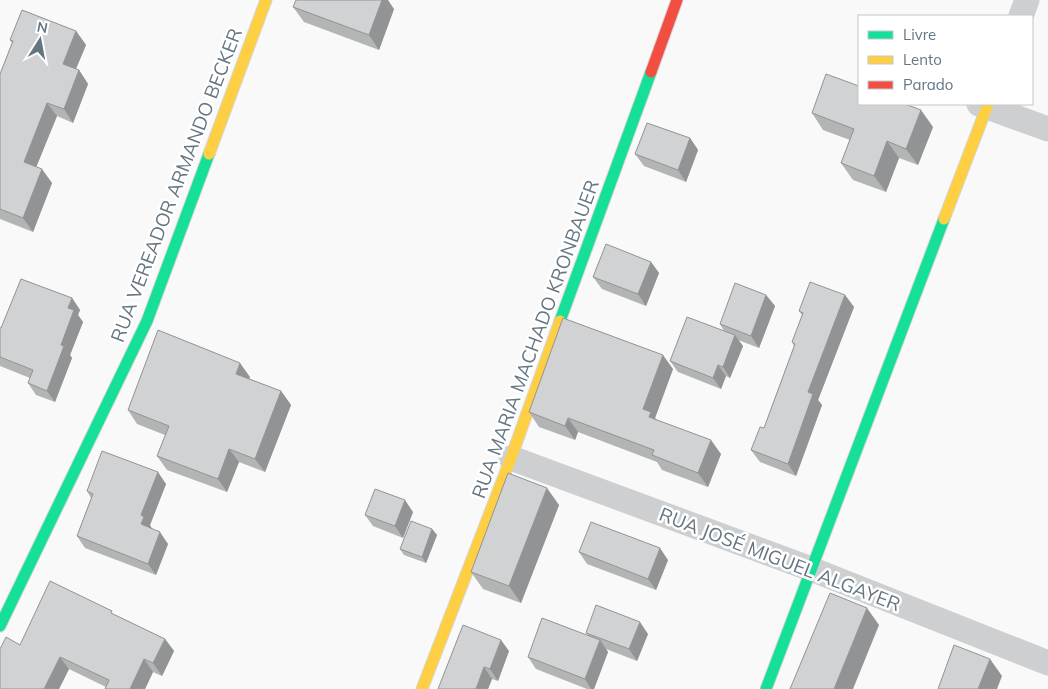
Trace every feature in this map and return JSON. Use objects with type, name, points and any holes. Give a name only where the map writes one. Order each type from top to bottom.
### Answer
[{"type":"street","name":"RUA VEREADOR ARMANDO BECKER","points":[[0,626],[147,321],[266,0]]},
{"type":"street","name":"RUA MARIA MACHADO KRONBAUER","points":[[422,689],[511,458],[677,0]]},
{"type":"street","points":[[1021,15],[1027,0]]},
{"type":"street","points":[[766,689],[985,105],[1048,129]]},
{"type":"street","name":"RUA JOSÉ MIGUEL ALGAYER","points":[[511,458],[811,570],[1048,663]]},
{"type":"building","points":[[296,0],[382,0],[369,35],[293,7]]},
{"type":"building","points":[[22,10],[76,31],[63,64],[79,70],[64,109],[47,103],[24,162],[42,169],[23,218],[0,209],[0,74],[13,41],[10,40]]},
{"type":"building","points":[[826,74],[858,86],[858,105],[908,105],[921,110],[906,149],[887,141],[874,176],[841,163],[854,129],[812,113]]},
{"type":"building","points":[[647,123],[690,138],[678,170],[635,154]]},
{"type":"building","points":[[606,244],[651,262],[638,294],[593,277]]},
{"type":"building","points":[[21,279],[72,298],[68,308],[74,310],[61,345],[64,346],[47,391],[28,383],[33,370],[0,357],[0,328]]},
{"type":"building","points":[[810,282],[845,295],[808,392],[813,394],[788,464],[751,450],[760,427],[764,428],[795,344],[792,342],[803,313],[799,311]]},
{"type":"building","points":[[735,283],[766,295],[751,336],[720,324]]},
{"type":"building","points":[[687,317],[735,335],[723,367],[718,365],[713,378],[670,361]]},
{"type":"building","points":[[563,318],[663,355],[643,409],[651,412],[649,417],[711,440],[698,473],[652,455],[654,450],[568,418],[565,426],[529,412]]},
{"type":"building","points":[[158,330],[240,363],[236,374],[281,391],[255,459],[229,449],[218,479],[157,456],[169,426],[128,410]]},
{"type":"building","points":[[102,451],[158,472],[141,515],[144,517],[141,524],[160,532],[148,564],[77,536],[93,494],[87,491]]},
{"type":"building","points":[[508,473],[547,488],[509,586],[471,572]]},
{"type":"building","points":[[375,489],[405,500],[395,526],[365,515]]},
{"type":"building","points":[[411,521],[432,529],[422,557],[400,549]]},
{"type":"building","points":[[591,522],[660,548],[648,579],[579,552]]},
{"type":"building","points":[[50,581],[165,639],[153,663],[144,659],[130,689],[105,689],[109,680],[60,657],[44,689],[0,689],[0,649],[6,637],[20,645]]},
{"type":"building","points":[[830,593],[867,608],[834,689],[790,689]]},
{"type":"building","points":[[596,605],[640,622],[629,649],[586,633]]},
{"type":"building","points":[[542,618],[600,640],[585,679],[528,657]]},
{"type":"building","points":[[463,625],[501,640],[490,669],[484,667],[476,689],[438,689]]},
{"type":"building","points":[[954,645],[990,659],[978,689],[938,689]]},
{"type":"traffic: fast","points":[[560,321],[651,72]]},
{"type":"traffic: fast","points":[[0,626],[147,321],[209,154]]},
{"type":"traffic: fast","points":[[766,689],[944,219]]},
{"type":"traffic: slow","points":[[209,154],[266,0]]},
{"type":"traffic: slow","points":[[944,219],[988,105]]},
{"type":"traffic: slow","points":[[422,689],[511,458],[560,321]]},
{"type":"traffic: jam","points":[[651,72],[677,0]]}]
